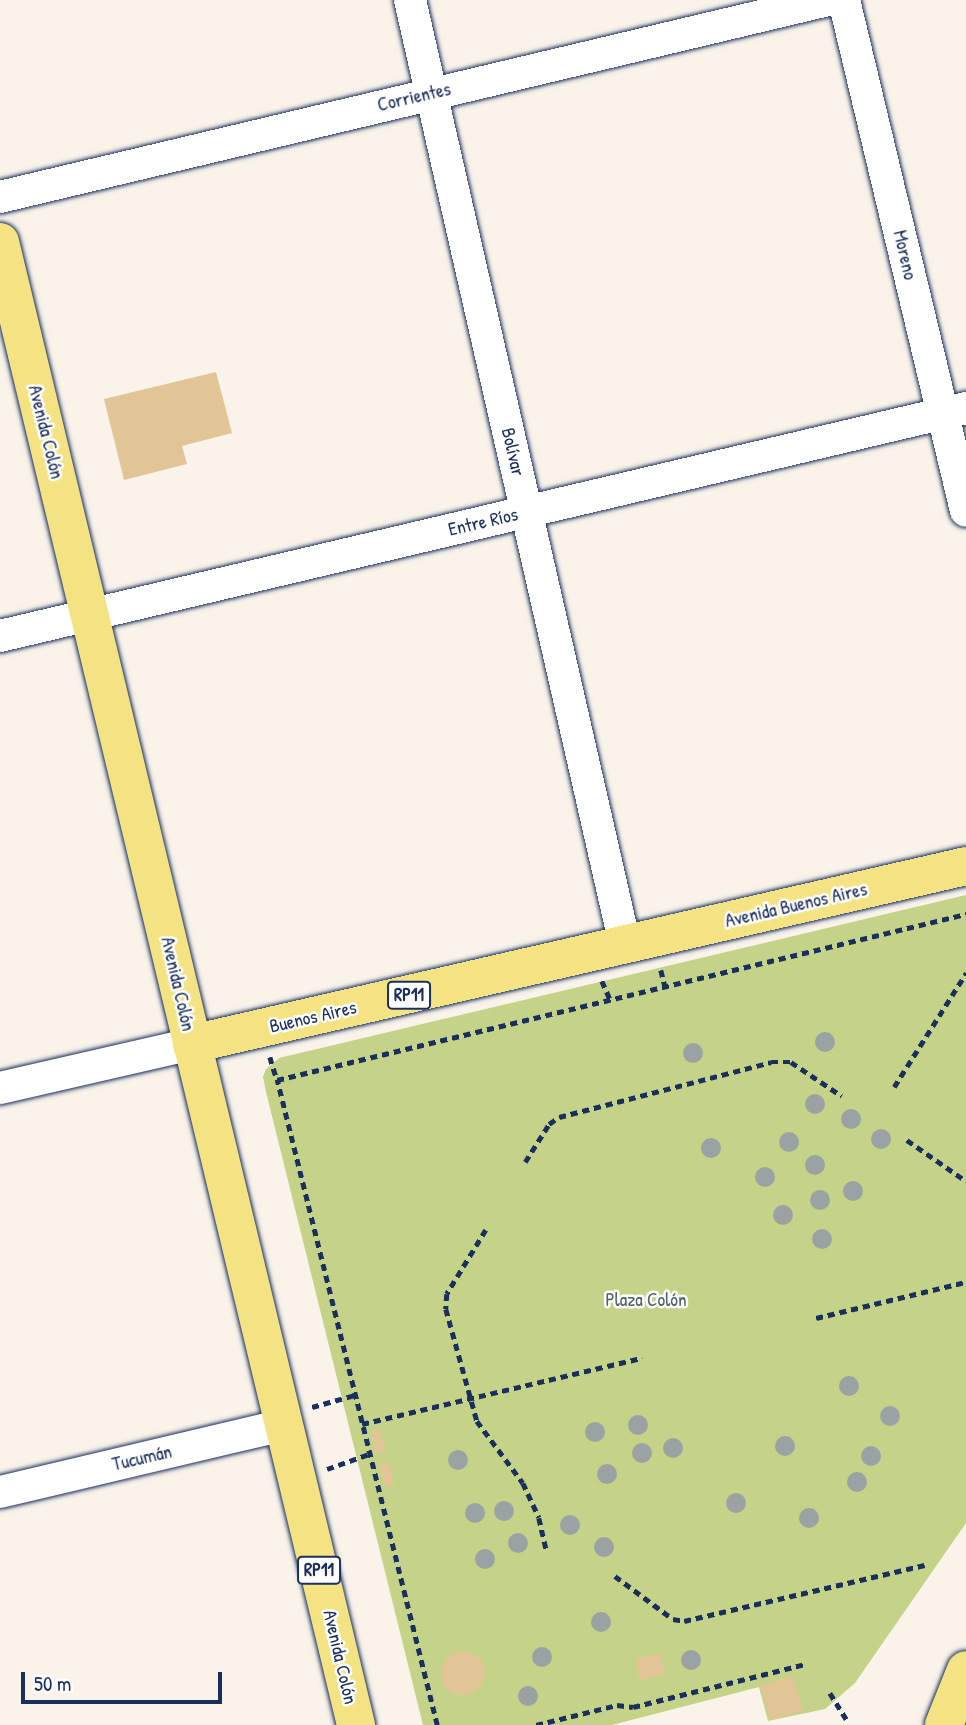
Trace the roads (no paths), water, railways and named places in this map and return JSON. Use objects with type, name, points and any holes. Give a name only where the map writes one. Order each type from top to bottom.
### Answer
[{"type":"main road","name":"Avenida Colón","points":[[0,242],[356,1725]]},
{"type":"main road","name":"Avenida Buenos Aires","points":[[625,944],[966,866]]},
{"type":"main road","name":"Buenos Aires","points":[[192,1044],[625,944]]},
{"type":"main road","points":[[944,1725],[966,1670]]},
{"type":"street","name":"Bolívar","points":[[410,0],[625,944]]},
{"type":"street","name":"Corrientes","points":[[0,197],[828,0]]},
{"type":"street","name":"Moreno","points":[[844,0],[954,411],[966,511]]},
{"type":"street","name":"Entre Ríos","points":[[0,636],[954,411]]},
{"type":"street","name":"Buenos Aires","points":[[0,1088],[192,1044]]},
{"type":"street","name":"Tucumán","points":[[0,1492],[284,1420]]},
{"type":"park label","name":"Plaza Colón","points":[[646,1300]]}]
